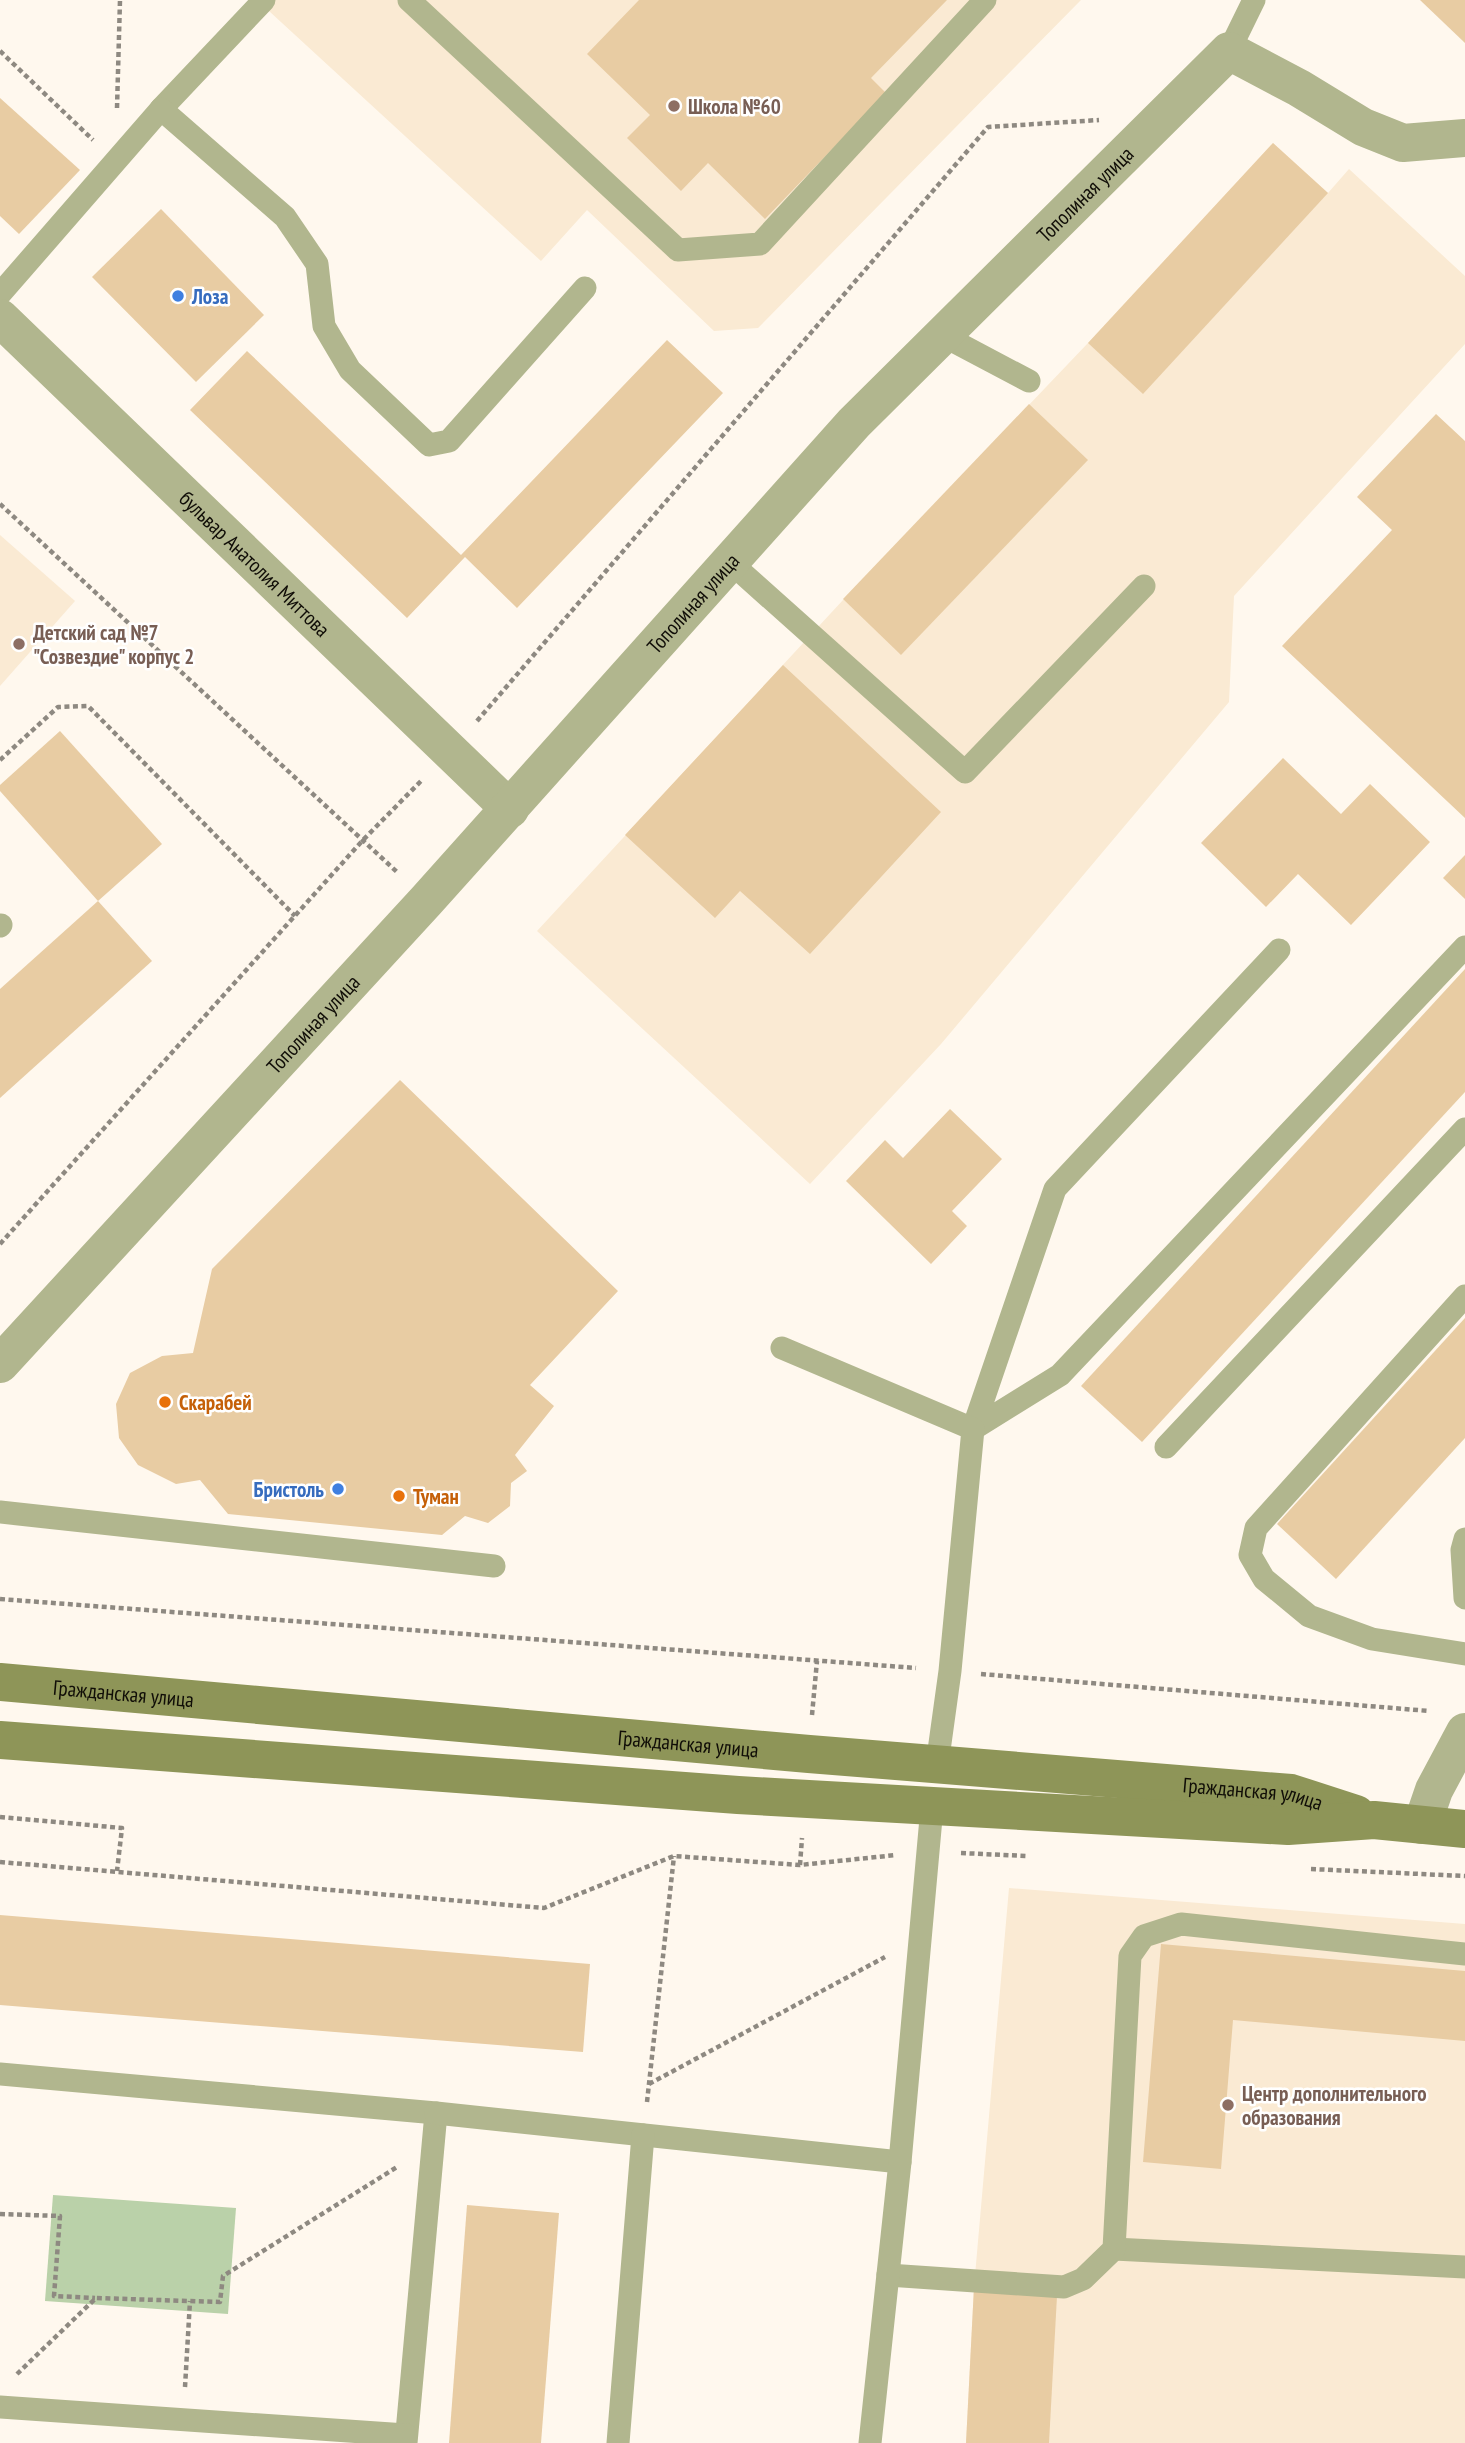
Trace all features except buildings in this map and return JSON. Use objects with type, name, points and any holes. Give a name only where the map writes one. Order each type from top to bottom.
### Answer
[{"type":"street","name":"Тополиная улица","points":[[0,1364],[510,809],[854,423],[1166,116],[1228,51]]},
{"type":"street","points":[[1228,51],[1299,88],[1363,127],[1403,143],[1465,138]]},
{"type":"street","name":"бульвар Анатолия Миттова","points":[[0,318],[510,809]]},
{"type":"street","name":"Гражданская улица","points":[[0,1682],[937,1765],[1291,1793],[1374,1820]]},
{"type":"street","points":[[1422,1825],[1434,1790],[1451,1721]]},
{"type":"street","name":"Гражданская улица","points":[[0,1740],[932,1807],[1288,1826],[1374,1820],[1465,1829]]},
{"type":"lane","points":[[0,293],[161,109],[264,0]]},
{"type":"lane","points":[[409,0],[678,250],[760,244],[985,0]]},
{"type":"lane","points":[[1228,51],[1254,0]]},
{"type":"lane","points":[[161,109],[285,217],[317,264],[324,327],[350,370],[429,444],[449,441],[585,288]]},
{"type":"lane","points":[[942,335],[1029,381]]},
{"type":"lane","points":[[731,563],[965,772],[1144,586]]},
{"type":"lane","points":[[973,1429],[1060,1375],[1465,947]]},
{"type":"lane","points":[[937,1765],[950,1671],[973,1429],[1055,1189],[1279,950]]},
{"type":"lane","points":[[1166,1447],[1465,1129]]},
{"type":"lane","points":[[1465,1296],[1256,1528],[1250,1555],[1264,1579],[1309,1616],[1372,1639],[1465,1654]]},
{"type":"lane","points":[[782,1348],[973,1429]]},
{"type":"lane","points":[[0,1512],[494,1566]]},
{"type":"lane","points":[[1465,1539],[1462,1550],[1465,1598]]},
{"type":"lane","points":[[870,2443],[900,2162],[932,1807]]},
{"type":"lane","points":[[888,2275],[1064,2287],[1083,2279],[1114,2249],[1130,1956],[1144,1936],[1181,1924],[1465,1954]]},
{"type":"lane","points":[[0,2074],[436,2113],[900,2162]]},
{"type":"lane","points":[[0,2407],[406,2439],[436,2113]]},
{"type":"lane","points":[[618,2443],[643,2135]]},
{"type":"lane","points":[[1114,2249],[1465,2267]]},
{"type":"path","points":[[115,162],[120,0]]},
{"type":"path","points":[[0,51],[115,162]]},
{"type":"path","points":[[0,1244],[363,840],[450,752],[988,127],[1166,116]]},
{"type":"path","points":[[0,504],[426,901]]},
{"type":"path","points":[[0,760],[58,707],[88,706],[295,916]]},
{"type":"path","points":[[0,1599],[950,1671],[1451,1721]]},
{"type":"path","points":[[811,1728],[817,1661]]},
{"type":"path","points":[[0,1817],[122,1828],[117,1871]]},
{"type":"path","points":[[800,1865],[803,1829]]},
{"type":"path","points":[[0,1861],[544,1908],[674,1856],[800,1865],[927,1851],[1037,1856]]},
{"type":"path","points":[[643,2135],[674,1856]]},
{"type":"path","points":[[1299,1868],[1465,1876]]},
{"type":"path","points":[[649,2084],[919,1939]]},
{"type":"path","points":[[0,2214],[60,2216],[54,2296],[220,2302],[223,2276],[433,2145]]},
{"type":"path","points":[[10,2381],[96,2298]]},
{"type":"path","points":[[183,2420],[190,2301]]},
{"type":"shaded area","name":"Школа №60","points":[[257,0],[1081,0],[758,328],[714,331],[587,210],[541,261]]},
{"type":"shaded area","points":[[1273,143],[1328,193],[1349,169],[1465,276],[1465,344],[1234,596],[1229,702],[941,1044],[810,1184],[537,931],[843,600],[1088,343]]},
{"type":"shaded area","name":"Детский сад №7 \"Созвездие\" корпус 2","points":[[0,535],[75,601],[0,686]]},
{"type":"shaded area","name":"Центр дополнительного образования","points":[[1009,1888],[1465,1924],[1465,2443],[966,2443],[974,2287]]},
{"type":"green space","points":[[53,2195],[236,2208],[228,2314],[45,2301]]},
{"type":"place","name":"Школа №60","points":[[674,106]]},
{"type":"place","name":"Лоза","points":[[178,296]]},
{"type":"place","name":"Детский сад №7 \"Созвездие\" корпус 2","points":[[19,644]]},
{"type":"place","name":"Скарабей","points":[[165,1402]]},
{"type":"place","name":"Бристоль","points":[[338,1489]]},
{"type":"place","name":"Туман","points":[[399,1496]]},
{"type":"place","name":"Центр дополнительного образования","points":[[1228,2105]]}]
